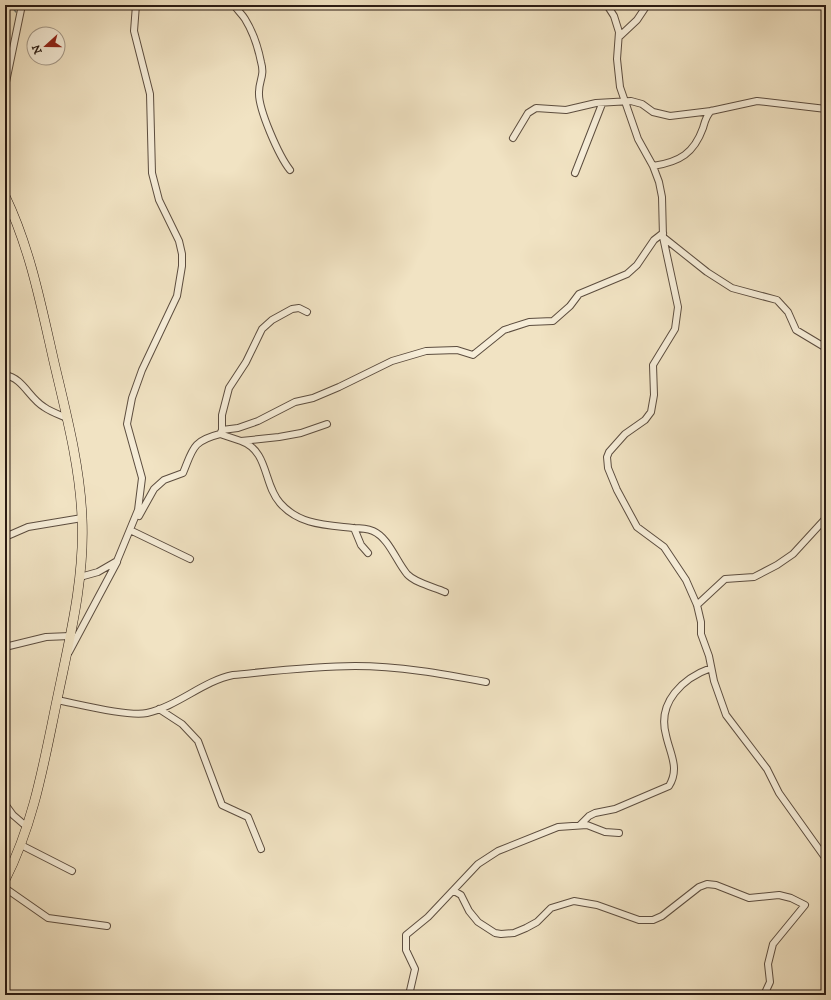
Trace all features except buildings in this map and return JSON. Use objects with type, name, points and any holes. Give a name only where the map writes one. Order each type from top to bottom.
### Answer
[{"type":"highway","points":[[5,196],[16,218],[34,276],[67,418],[78,482],[82,518],[80,577],[44,769],[27,827],[5,880]]},
{"type":"street","points":[[5,87],[22,5]]},
{"type":"street","points":[[66,656],[117,561],[138,510],[142,478],[128,430],[132,398],[142,370],[177,296],[182,266],[182,254],[179,242],[159,200],[153,180],[150,94],[134,31],[136,5]]},
{"type":"street","points":[[234,5],[244,18],[254,36],[263,71],[263,78],[259,90],[260,99],[276,146],[290,170]]},
{"type":"street","points":[[607,5],[614,16],[620,36],[617,72],[624,101],[638,139],[653,166],[662,196],[663,235],[676,294],[677,321],[670,338],[653,365],[654,395],[651,412],[645,420],[632,429],[618,442],[607,457],[612,478],[637,527],[649,538],[664,547],[673,557],[686,580],[697,605],[701,634],[718,695],[726,716],[767,769],[779,793],[826,859]]},
{"type":"street","points":[[620,36],[636,20],[646,5]]},
{"type":"street","points":[[513,138],[528,113],[536,108],[566,110],[631,101],[642,104],[653,112],[670,116],[712,111],[757,101],[826,108]]},
{"type":"street","points":[[575,172],[602,104]]},
{"type":"street","points":[[653,166],[670,163],[692,150],[696,144],[707,115],[712,111]]},
{"type":"street","points":[[133,523],[137,520],[154,489],[164,480],[183,473],[190,453],[196,444],[207,437],[258,421],[288,405],[339,387],[392,361],[426,351],[457,350],[473,354],[480,350],[499,332],[508,328],[529,322],[553,321],[570,306],[579,294],[618,279],[631,271],[654,240],[663,235]]},
{"type":"street","points":[[663,235],[707,272],[732,288],[777,300],[788,312],[796,330],[826,348]]},
{"type":"street","points":[[221,432],[222,415],[229,388],[246,362],[262,329],[272,320],[292,309],[299,308],[307,312]]},
{"type":"street","points":[[5,375],[14,378],[44,408],[67,418]]},
{"type":"street","points":[[52,411],[64,406]]},
{"type":"street","points":[[241,441],[293,435],[327,424]]},
{"type":"street","points":[[221,432],[249,445],[260,456],[278,500],[291,512],[306,521],[316,524],[372,531],[379,535],[408,575],[445,592]]},
{"type":"street","points":[[5,537],[28,527],[82,518]]},
{"type":"street","points":[[697,605],[725,579],[754,577],[778,566],[793,554],[826,518]]},
{"type":"street","points":[[354,528],[361,546],[368,553]]},
{"type":"street","points":[[130,530],[190,560]]},
{"type":"street","points":[[80,577],[98,572],[117,561]]},
{"type":"street","points":[[5,647],[46,637],[70,636]]},
{"type":"street","points":[[57,700],[138,714],[147,713],[205,688],[220,678],[233,675],[328,667],[357,666],[418,670],[486,682]]},
{"type":"street","points":[[580,825],[595,813],[620,807],[669,786],[675,773],[674,758],[665,734],[664,722],[668,704],[673,694],[682,684],[692,676],[711,668]]},
{"type":"street","points":[[159,709],[182,724],[198,741],[220,802],[228,809],[248,817],[261,849]]},
{"type":"street","points":[[5,804],[13,815],[27,827]]},
{"type":"street","points":[[409,995],[414,969],[406,950],[406,935],[428,917],[478,864],[498,851],[514,846],[533,836],[550,830],[587,825],[605,832],[618,833]]},
{"type":"street","points":[[20,845],[72,871]]},
{"type":"street","points":[[454,891],[461,895],[469,912],[478,922],[495,933],[501,934],[514,933],[526,928],[537,922],[551,908],[574,901],[597,905],[639,920],[653,920],[662,916],[698,887],[707,884],[716,885],[749,898],[779,895],[791,898],[805,905],[773,944],[768,964],[770,982],[764,995]]},
{"type":"street","points":[[5,888],[48,918],[107,926]]},
{"type":"waterway","points":[[10,5],[16,12]]}]
